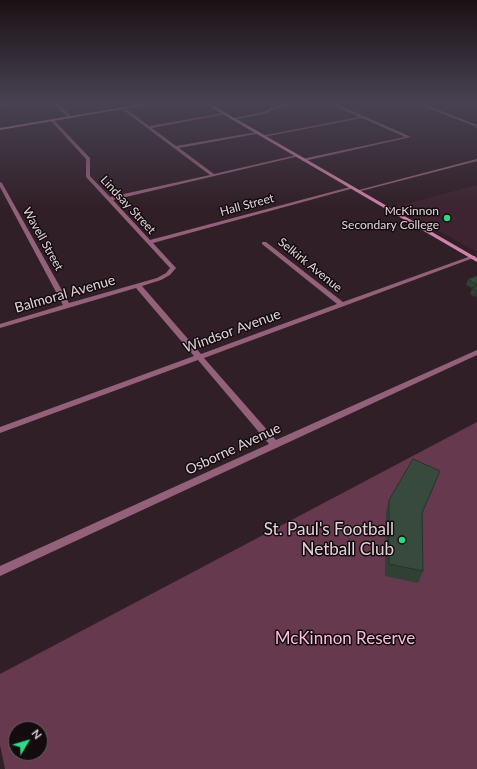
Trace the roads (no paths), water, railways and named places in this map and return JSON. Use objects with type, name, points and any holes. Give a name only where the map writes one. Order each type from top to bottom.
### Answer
[{"type":"street","name":"Lindsay Street","points":[[69,138],[88,159],[88,176],[173,268],[168,274],[159,279],[137,286]]},
{"type":"street","points":[[163,138],[213,175]]},
{"type":"street","points":[[176,147],[225,138]]},
{"type":"street","points":[[266,138],[475,258]]},
{"type":"street","points":[[304,160],[405,138]]},
{"type":"street","points":[[109,199],[297,156]]},
{"type":"street","name":"Hall Street","points":[[148,242],[354,189],[477,160]]},
{"type":"street","name":"Wavell Street","points":[[0,183],[67,306]]},
{"type":"street","name":"Selkirk Avenue","points":[[264,243],[342,305]]},
{"type":"street","name":"Windsor Avenue","points":[[0,430],[198,357],[475,258]]},
{"type":"street","points":[[137,286],[275,445]]},
{"type":"street","name":"Balmoral Avenue","points":[[0,326],[137,286]]},
{"type":"street","name":"Osborne Avenue","points":[[0,571],[477,352]]},
{"type":"place","name":"McKinnon Secondary College","points":[[447,218]]},
{"type":"place","name":"St. Paul's Football Netball Club","points":[[402,540]]},
{"type":"park label","name":"McKinnon Reserve","points":[[345,639]]}]
